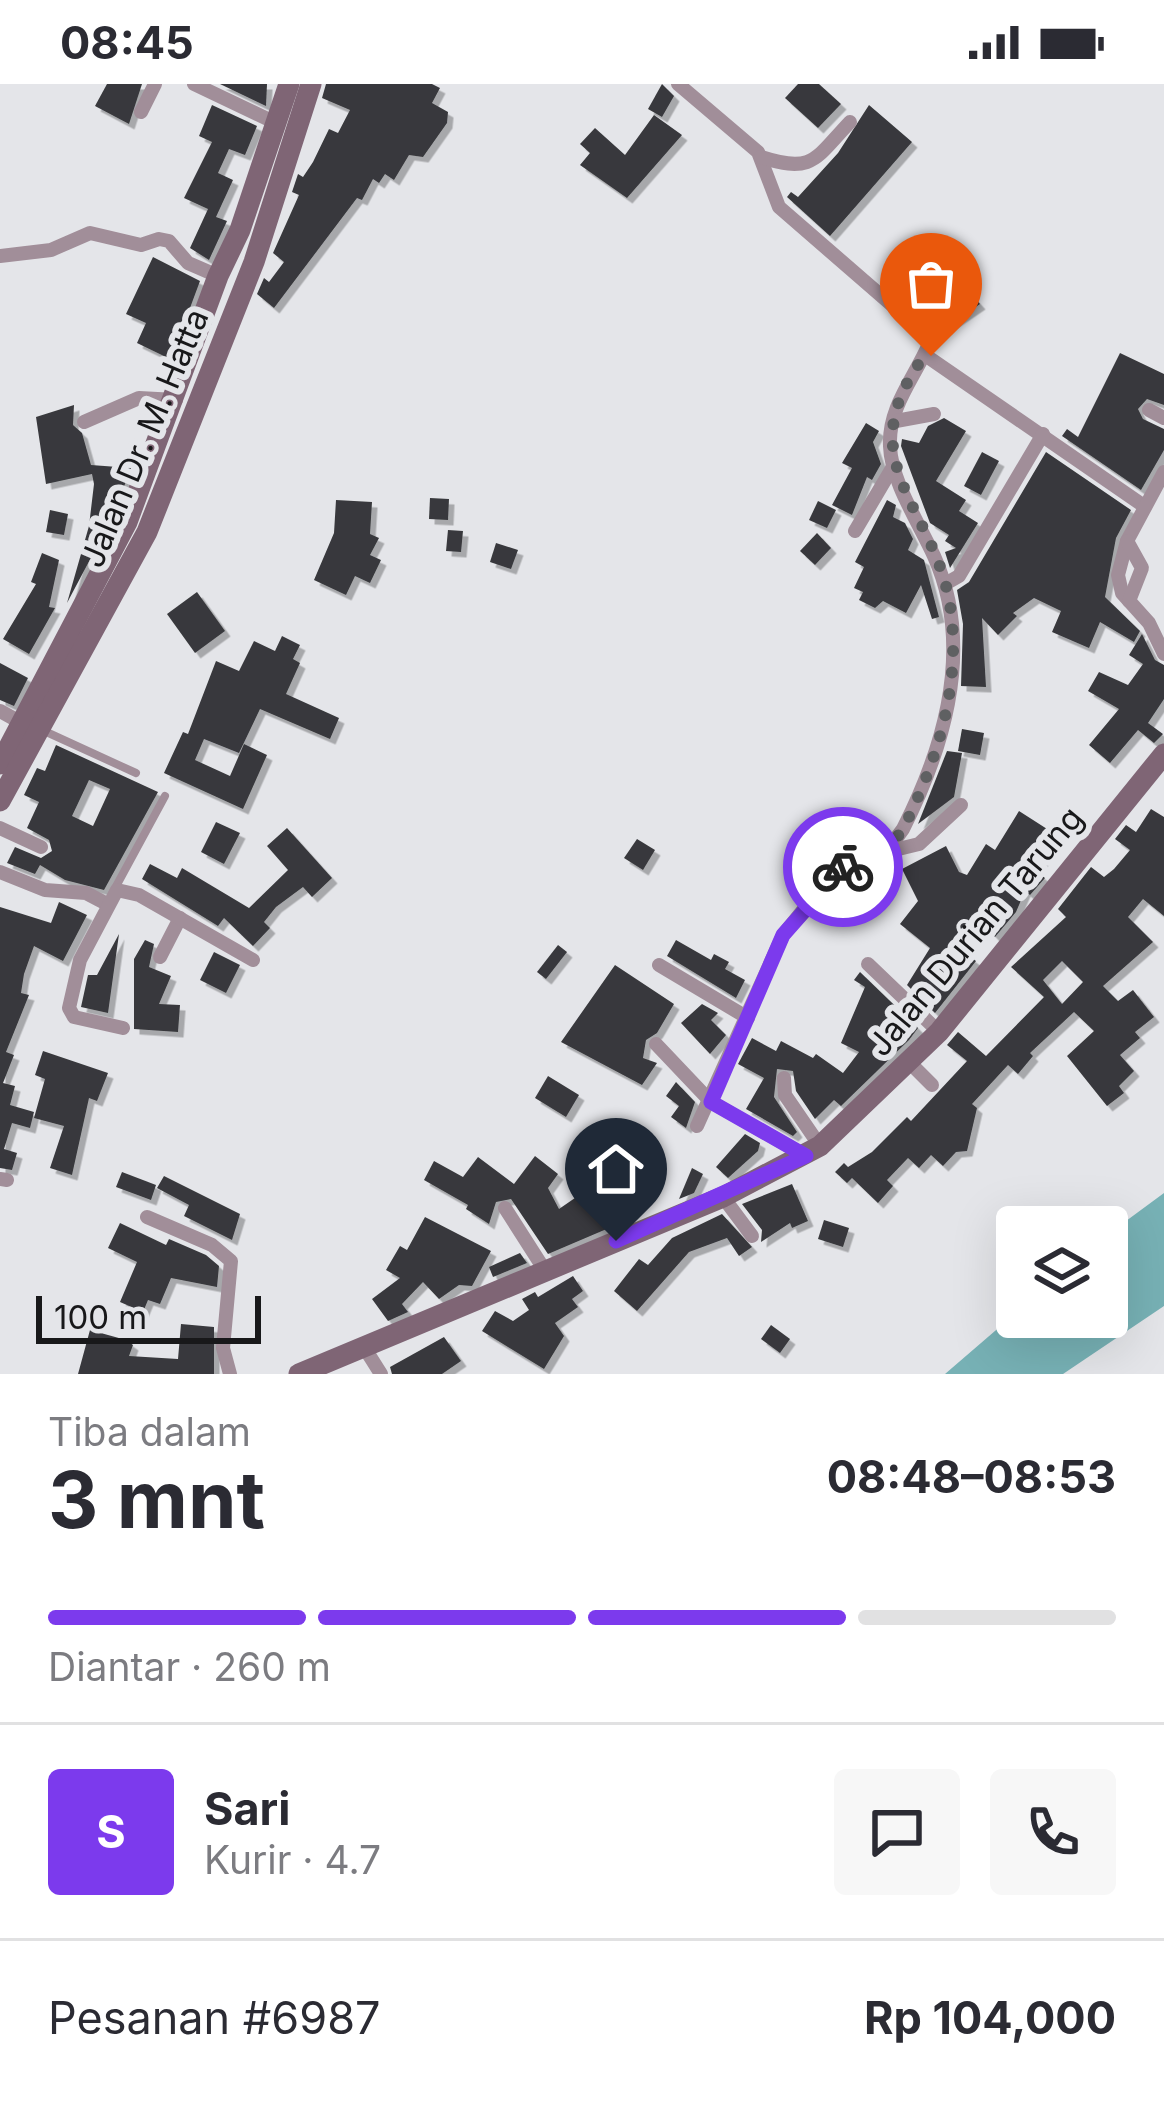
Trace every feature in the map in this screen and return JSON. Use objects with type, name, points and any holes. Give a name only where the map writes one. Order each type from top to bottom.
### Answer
[{"type":"main road","name":"Jalan Dr. M. Hatta","points":[[3,751],[127,522],[176,400],[218,276],[240,230],[289,84]]},
{"type":"main road","name":"Jalan Dr. M. Hatta","points":[[0,801],[20,721],[147,532],[254,262],[311,84]]},
{"type":"main road","name":"Jalan Durian Tarung","points":[[299,1374],[723,1197],[813,1151],[911,1064],[1164,754]]},
{"type":"street","points":[[141,112],[155,84]]},
{"type":"street","points":[[194,84],[276,123]]},
{"type":"street","points":[[678,84],[731,123],[760,157],[778,208],[923,332],[929,344],[906,381],[890,445],[894,465],[946,584],[953,650],[950,700],[903,829],[892,844],[863,855],[831,876],[783,935],[697,1126]]},
{"type":"street","points":[[760,157],[792,167],[809,164],[850,122]]},
{"type":"street","points":[[0,256],[51,250],[90,232],[141,245],[160,238],[169,241],[188,263],[218,276]]},
{"type":"street","points":[[925,355],[976,395],[1043,434],[1144,506]]},
{"type":"street","points":[[84,422],[139,398],[176,400]]},
{"type":"street","points":[[1149,410],[1164,418]]},
{"type":"street","points":[[896,421],[934,413]]},
{"type":"street","points":[[946,584],[959,576],[1043,434]]},
{"type":"street","points":[[855,531],[894,465]]},
{"type":"street","points":[[1164,472],[1127,541],[1118,575],[1164,654]]},
{"type":"street","points":[[1127,541],[1142,568],[1129,601]]},
{"type":"street","points":[[863,855],[919,844],[961,805]]},
{"type":"street","points":[[0,828],[41,847]]},
{"type":"street","points":[[0,872],[45,890],[110,899],[129,891],[253,960]]},
{"type":"street","points":[[110,899],[80,960],[69,1008],[74,1017],[123,1028]]},
{"type":"street","points":[[160,957],[180,918]]},
{"type":"street","points":[[658,964],[748,1018]]},
{"type":"street","points":[[868,964],[939,1032]]},
{"type":"street","points":[[656,1044],[711,1102],[813,1151]]},
{"type":"street","points":[[911,1064],[932,1084]]},
{"type":"street","points":[[784,1078],[785,1095],[813,1151]]},
{"type":"street","points":[[723,1197],[752,1236]]},
{"type":"street","points":[[505,1208],[544,1269]]},
{"type":"street","points":[[147,1216],[212,1245],[231,1261],[223,1348],[230,1374]]},
{"type":"street","points":[[364,1348],[381,1374]]},
{"type":"lane","points":[[20,721],[136,773]]},
{"type":"lane","points":[[110,899],[165,796]]},
{"type":"water","points":[[1164,1193],[1164,1306],[1128,1330],[1128,1220]]},
{"type":"water","points":[[996,1330],[996,1338],[1116,1338],[1063,1374],[945,1374]]},
{"type":"building","points":[[107,84],[142,84],[129,124],[95,106]]},
{"type":"building","points":[[220,84],[267,84],[266,106]]},
{"type":"building","points":[[326,84],[432,84],[440,88],[432,103],[448,112],[447,123],[423,157],[409,155],[394,180],[385,174],[379,183],[373,179],[362,200],[357,198],[274,308],[257,294],[264,278],[269,282],[284,262],[273,253],[299,195],[292,192],[298,174],[303,177],[329,129],[338,133],[350,110],[322,98]]},
{"type":"building","points":[[662,84],[674,96],[662,117],[648,109]]},
{"type":"building","points":[[798,84],[819,84],[841,104],[818,128],[785,98]]},
{"type":"building","points":[[212,105],[257,126],[245,155],[229,149],[218,173],[233,180],[216,217],[227,221],[209,260],[190,248],[208,209],[184,198],[212,142],[199,136]]},
{"type":"building","points":[[869,105],[912,142],[830,236],[787,197],[791,192],[798,197],[838,153]]},
{"type":"building","points":[[654,115],[682,135],[627,198],[580,165],[590,153],[580,144],[595,128],[625,155]]},
{"type":"building","points":[[153,257],[200,281],[167,370],[168,358],[137,343],[146,323],[126,314]]},
{"type":"building","points":[[961,283],[980,304],[936,334],[927,321],[952,302],[946,296]]},
{"type":"building","points":[[1120,353],[1164,374],[1164,405],[1147,399],[1138,409],[1143,419],[1164,429],[1164,450],[1141,490],[1062,436],[1067,429],[1078,437]]},
{"type":"building","points":[[74,405],[73,425],[82,433],[91,465],[131,468],[113,516],[67,603],[89,526],[94,484],[92,474],[46,484],[36,417]]},
{"type":"building","points":[[944,418],[966,431],[936,481],[966,500],[959,511],[978,523],[950,568],[945,552],[956,548],[945,541],[949,535],[930,523],[901,446],[902,439],[919,443],[928,426]]},
{"type":"building","points":[[866,423],[879,431],[873,442],[881,464],[872,480],[867,477],[852,515],[832,505],[852,468],[842,463]]},
{"type":"building","points":[[982,452],[999,461],[981,495],[964,486]]},
{"type":"building","points":[[1046,452],[1131,510],[1116,538],[1105,597],[1140,631],[1134,642],[1100,622],[1089,648],[1052,632],[1061,611],[1034,598],[1013,613],[1017,616],[998,635],[982,618],[986,687],[961,686],[963,624],[957,590],[969,582]]},
{"type":"building","points":[[430,498],[449,499],[448,520],[429,519]]},
{"type":"building","points":[[336,500],[372,502],[370,534],[379,538],[370,555],[381,560],[370,583],[355,576],[346,595],[314,580],[334,533]]},
{"type":"building","points":[[887,500],[896,505],[893,517],[905,523],[913,539],[908,550],[924,560],[939,617],[932,619],[921,585],[906,613],[883,601],[875,608],[859,600],[863,592],[854,588],[864,567],[855,562]]},
{"type":"building","points":[[818,501],[836,510],[827,528],[809,520]]},
{"type":"building","points":[[50,510],[68,514],[64,535],[46,532]]},
{"type":"building","points":[[448,530],[463,531],[461,552],[446,551]]},
{"type":"building","points":[[817,533],[831,548],[815,565],[800,551]]},
{"type":"building","points":[[496,543],[518,550],[511,569],[490,562]]},
{"type":"building","points":[[42,553],[59,560],[49,607],[55,608],[29,654],[3,639],[36,584],[31,582]]},
{"type":"building","points":[[197,592],[225,631],[195,653],[167,614]]},
{"type":"building","points":[[1142,634],[1155,660],[1164,665],[1164,699],[1148,723],[1163,734],[1154,743],[1138,730],[1110,763],[1089,745],[1119,709],[1088,691],[1099,672],[1128,685],[1143,664],[1129,655]]},
{"type":"building","points":[[282,636],[300,645],[293,659],[300,663],[286,694],[339,718],[330,739],[260,709],[239,753],[204,739],[195,760],[230,776],[244,744],[267,755],[243,809],[164,773],[183,732],[188,734],[216,661],[239,671],[254,641],[275,651]]},
{"type":"building","points":[[0,663],[28,678],[14,706],[0,700]]},
{"type":"building","points":[[962,729],[984,733],[980,755],[958,751]]},
{"type":"building","points":[[56,745],[158,792],[104,890],[65,880],[40,865],[35,874],[7,863],[15,847],[41,858],[52,851],[49,840],[27,828],[39,802],[24,795],[37,768],[45,771]],"holes":[[[89,780],[110,789],[93,826],[72,816]]]},
{"type":"building","points":[[947,751],[962,753],[954,797],[918,824]]},
{"type":"building","points":[[1151,809],[1164,817],[1164,916],[1143,899],[1128,917],[1153,942],[1103,986],[1118,1001],[1133,990],[1154,1017],[1135,1032],[1140,1038],[1120,1055],[1134,1071],[1119,1086],[1124,1093],[1107,1106],[1067,1056],[1094,1031],[1074,1012],[1030,1053],[1033,1056],[1018,1074],[1008,1065],[972,1104],[977,1108],[967,1151],[956,1152],[943,1166],[931,1155],[919,1168],[908,1158],[887,1180],[893,1186],[878,1203],[852,1178],[847,1183],[835,1172],[844,1163],[848,1167],[872,1152],[907,1117],[911,1121],[967,1061],[947,1045],[958,1032],[986,1056],[1044,997],[1011,967],[1066,917],[1058,909],[1091,867],[1104,877],[1130,850],[1115,839],[1126,825],[1136,832]],"holes":[[[1062,961],[1083,982],[1062,1004],[1043,980]]]},
{"type":"building","points":[[1019,811],[1058,836],[1036,871],[1045,878],[1030,895],[1025,891],[1016,912],[995,937],[986,927],[958,948],[976,961],[935,1013],[907,985],[930,948],[900,924],[918,901],[902,869],[946,846],[959,872],[967,875],[986,844],[995,850]]},
{"type":"building","points":[[216,822],[240,833],[224,864],[201,852]]},
{"type":"building","points":[[287,828],[332,878],[312,897],[303,887],[276,907],[264,922],[270,928],[253,946],[224,918],[218,926],[142,879],[150,864],[177,878],[182,868],[249,908],[288,870],[267,846]]},
{"type":"building","points":[[637,839],[655,850],[643,870],[624,858]]},
{"type":"building","points":[[59,902],[87,915],[63,961],[34,946],[24,974],[21,993],[29,995],[6,1052],[14,1055],[3,1083],[15,1086],[10,1105],[34,1112],[30,1128],[12,1123],[4,1149],[17,1153],[12,1170],[0,1168],[0,907],[51,923]]},
{"type":"building","points":[[119,934],[108,1013],[81,1007],[88,975],[97,975]]},
{"type":"building","points":[[145,940],[154,944],[149,967],[171,976],[159,1004],[180,1005],[178,1032],[134,1029],[134,959]]},
{"type":"building","points":[[676,940],[711,960],[714,954],[729,962],[725,969],[745,980],[736,998],[667,956]]},
{"type":"building","points":[[558,945],[567,952],[546,979],[537,972]]},
{"type":"building","points":[[214,952],[240,965],[226,993],[200,980]]},
{"type":"building","points":[[615,965],[674,1004],[657,1033],[646,1040],[643,1058],[657,1063],[642,1085],[561,1042]]},
{"type":"building","points":[[860,972],[918,1028],[909,1040],[841,1106],[834,1100],[815,1119],[796,1091],[793,1071],[777,1069],[774,1097],[797,1132],[793,1136],[746,1109],[764,1078],[738,1064],[752,1038],[776,1051],[781,1041],[813,1058],[816,1054],[843,1073],[859,1052],[841,1043],[865,987],[854,980]]},
{"type":"building","points":[[702,1004],[718,1013],[711,1020],[726,1035],[710,1054],[681,1023]]},
{"type":"building","points":[[43,1051],[108,1073],[97,1101],[89,1098],[72,1175],[50,1168],[64,1126],[34,1118],[45,1079],[35,1075]]},
{"type":"building","points":[[548,1076],[579,1095],[566,1117],[535,1098]]},
{"type":"building","points":[[676,1082],[695,1102],[686,1128],[671,1117],[679,1106],[666,1096]]},
{"type":"building","points":[[745,1134],[760,1143],[758,1151],[728,1178],[716,1167]]},
{"type":"building","points":[[584,1146],[599,1155],[622,1188],[634,1172],[648,1183],[616,1225],[548,1254],[511,1199],[496,1202],[489,1224],[466,1209],[468,1205],[424,1180],[434,1161],[463,1177],[478,1157],[514,1184],[535,1156],[558,1174],[548,1188],[559,1209],[588,1189],[584,1184],[593,1178],[573,1165]]},
{"type":"building","points":[[692,1168],[703,1174],[694,1193],[679,1199]]},
{"type":"building","points":[[122,1172],[156,1185],[151,1200],[116,1187]]},
{"type":"building","points":[[164,1176],[240,1214],[232,1240],[184,1216],[189,1205],[157,1188]]},
{"type":"building","points":[[792,1184],[808,1221],[792,1228],[790,1223],[761,1242],[762,1230],[742,1204]]},
{"type":"building","points":[[722,1214],[752,1247],[739,1256],[727,1238],[689,1252],[637,1311],[614,1291],[639,1259],[648,1265],[672,1238]]},
{"type":"building","points":[[425,1217],[491,1251],[472,1286],[459,1285],[439,1299],[423,1282],[402,1304],[408,1312],[388,1321],[372,1299],[400,1278],[386,1270],[400,1246],[407,1250]]},
{"type":"building","points":[[824,1220],[849,1228],[843,1247],[818,1239]]},
{"type":"building","points":[[120,1223],[166,1245],[169,1239],[206,1255],[219,1266],[217,1287],[171,1278],[160,1304],[148,1300],[143,1312],[120,1302],[137,1262],[108,1248]]},
{"type":"building","points":[[520,1253],[527,1263],[493,1277],[489,1267]]},
{"type":"building","points":[[573,1276],[583,1291],[572,1299],[578,1307],[555,1323],[564,1336],[544,1369],[482,1331],[495,1311],[513,1321],[529,1310],[522,1299],[535,1292],[538,1297]]},
{"type":"building","points":[[181,1324],[214,1327],[214,1374],[78,1374],[90,1330],[126,1340],[133,1345],[129,1356],[178,1359]]},
{"type":"building","points":[[771,1325],[790,1339],[780,1353],[761,1339]]},
{"type":"building","points":[[444,1337],[461,1361],[442,1374],[392,1374],[390,1367]]},
{"type":"way so far","points":[[843,867],[892,844],[903,829],[950,700],[953,650],[946,584],[902,487],[890,445],[906,381],[925,355],[931,356]]},
{"type":"route","points":[[616,1241],[806,1156],[711,1102],[783,935],[843,867]]}]
